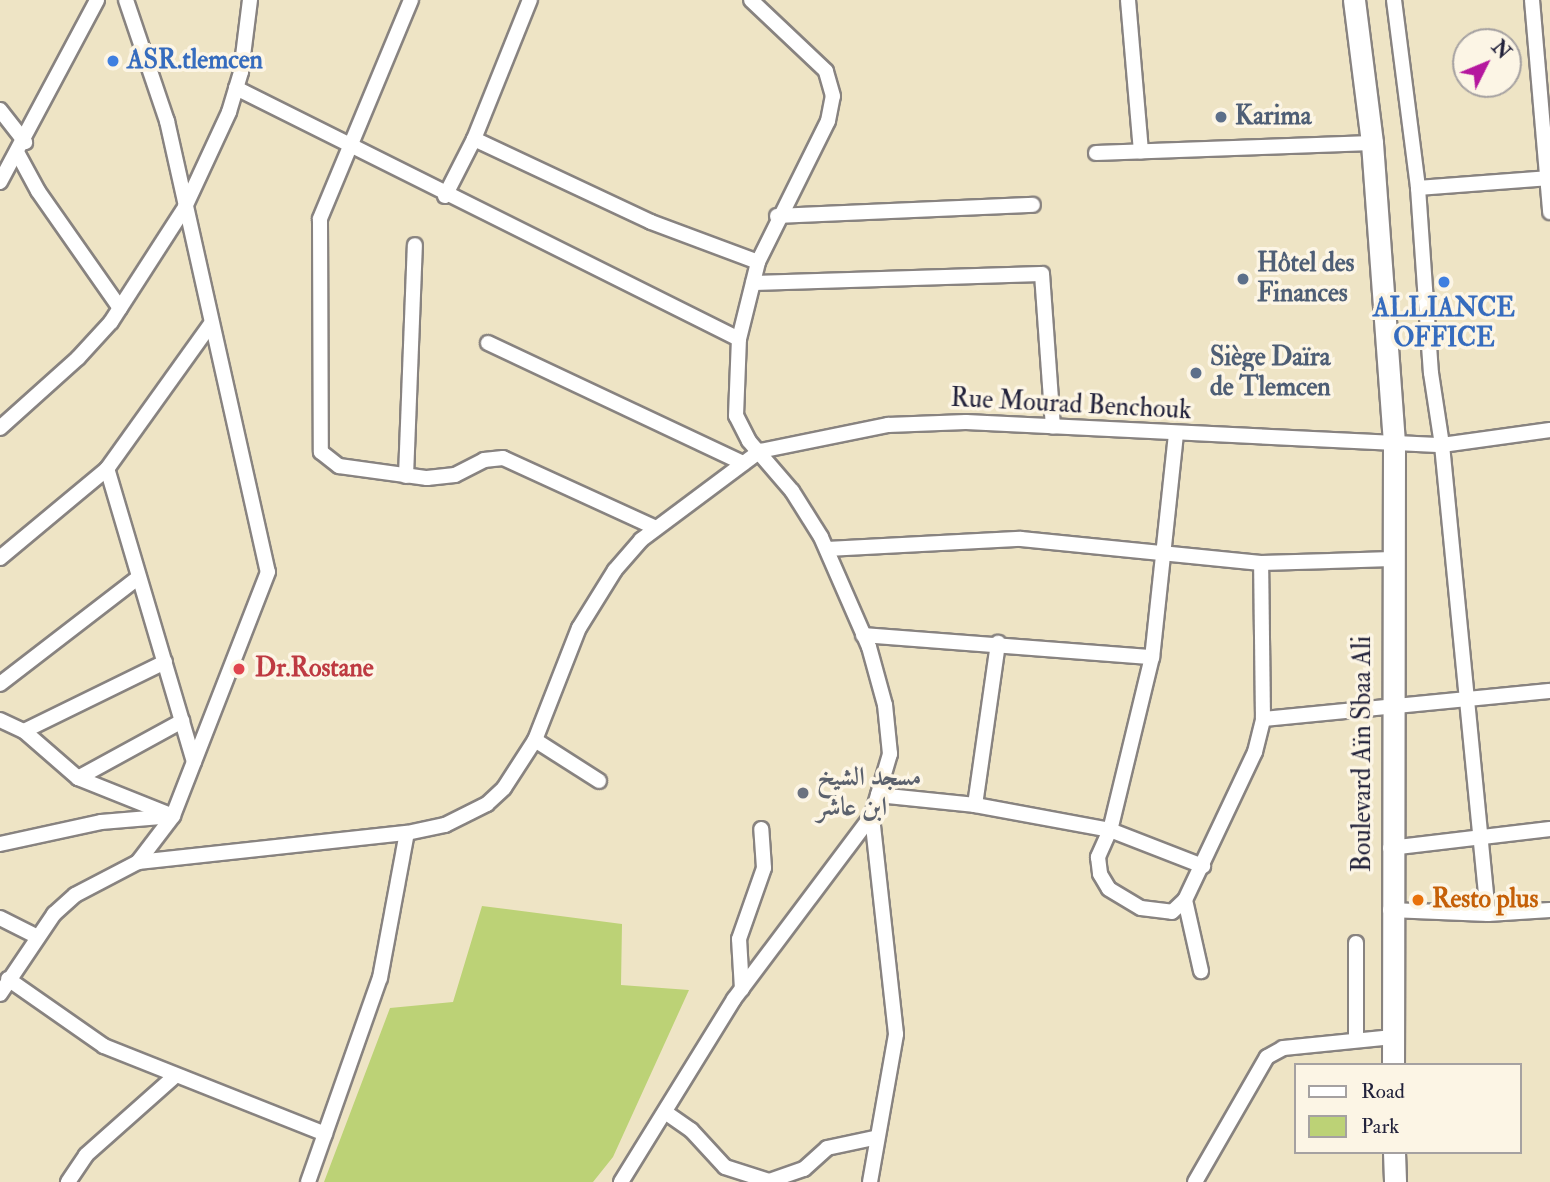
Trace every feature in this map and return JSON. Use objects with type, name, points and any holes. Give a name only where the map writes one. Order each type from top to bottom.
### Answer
[{"type":"main road","name":"Boulevard Aïn Sbaa Ali","points":[[1354,0],[1373,143],[1394,444],[1390,848],[1393,1063]]},
{"type":"main road","points":[[1394,1154],[1395,1182]]},
{"type":"street","points":[[0,182],[21,148],[97,0]]},
{"type":"street","points":[[126,0],[167,121],[210,325],[268,572],[173,816],[138,862]]},
{"type":"street","points":[[0,428],[78,358],[120,308],[184,207],[236,88],[250,0]]},
{"type":"street","points":[[411,0],[320,219],[318,441],[321,452],[333,464],[406,476],[441,478],[484,460],[503,458],[656,528]]},
{"type":"street","points":[[445,196],[474,139],[530,0]]},
{"type":"street","points":[[621,1182],[742,989],[872,815],[890,754],[885,705],[863,635],[827,549],[792,491],[760,452],[736,416],[740,339],[758,262],[777,216],[828,121],[833,96],[826,71],[751,0]]},
{"type":"street","points":[[1128,0],[1140,151]]},
{"type":"street","points":[[1394,0],[1418,188],[1430,373],[1442,445],[1464,699],[1488,914]]},
{"type":"street","points":[[1532,0],[1550,212]]},
{"type":"street","points":[[236,88],[445,196],[740,339]]},
{"type":"street","points":[[0,110],[21,148],[38,191],[120,308]]},
{"type":"street","points":[[474,139],[652,222],[758,262]]},
{"type":"street","points":[[1096,153],[1373,143]]},
{"type":"street","points":[[1418,188],[1548,178]]},
{"type":"street","points":[[777,216],[1033,205]]},
{"type":"street","points":[[406,476],[415,245]]},
{"type":"street","points":[[753,283],[1042,274],[1053,427]]},
{"type":"street","points":[[0,558],[107,468],[210,325]]},
{"type":"street","points":[[488,343],[743,463]]},
{"type":"street","name":"Rue Mourad Benchouk","points":[[760,452],[888,425],[967,422],[1442,445],[1550,430]]},
{"type":"street","points":[[1176,434],[1152,657],[1110,830],[1098,857],[1100,874],[1109,889],[1159,913],[1172,912],[1185,900],[1242,785],[1263,719],[1261,563]]},
{"type":"street","points":[[0,995],[36,936],[75,894],[138,862],[407,833],[445,825],[487,804],[512,779],[535,740],[579,628],[615,570],[656,528],[760,452]]},
{"type":"street","points":[[107,468],[194,762]]},
{"type":"street","points":[[827,549],[1021,539],[1261,563],[1392,559]]},
{"type":"street","points":[[1,681],[139,577]]},
{"type":"street","points":[[863,635],[998,643],[1152,657]]},
{"type":"street","points":[[975,805],[998,643]]},
{"type":"street","points":[[23,731],[165,662]]},
{"type":"street","points":[[1263,719],[1550,691]]},
{"type":"street","points":[[0,720],[23,731],[78,778],[173,816]]},
{"type":"street","points":[[78,778],[182,721]]},
{"type":"street","points":[[535,740],[599,780]]},
{"type":"street","points":[[878,795],[975,805],[1110,830],[1203,866]]},
{"type":"street","points":[[870,1182],[874,1138],[896,1034],[872,815]]},
{"type":"street","points":[[0,844],[101,822],[173,816]]},
{"type":"street","points":[[742,989],[739,939],[764,868],[761,829]]},
{"type":"street","points":[[1390,848],[1550,829]]},
{"type":"street","points":[[308,1182],[380,978],[407,833]]},
{"type":"street","points":[[1185,900],[1201,971]]},
{"type":"street","points":[[1390,910],[1488,914],[1550,910]]},
{"type":"street","points":[[0,918],[36,936]]},
{"type":"street","points":[[1356,943],[1356,1040]]},
{"type":"street","points":[[8,979],[104,1045],[175,1076],[324,1134]]},
{"type":"street","points":[[1195,1182],[1267,1057],[1283,1048],[1392,1037]]},
{"type":"street","points":[[68,1182],[86,1155],[175,1076]]},
{"type":"street","points":[[665,1112],[691,1130],[726,1167],[769,1181],[804,1169],[827,1148],[874,1138]]},
{"type":"green space","points":[[482,906],[622,924],[621,985],[689,990],[613,1157],[593,1182],[324,1182],[390,1008],[453,1002]]},
{"type":"place","name":"ASR.tlemcen","points":[[113,61]]},
{"type":"place","name":"Karima","points":[[1221,117]]},
{"type":"place","name":"Hôtel des Finances","points":[[1243,279]]},
{"type":"place","name":"ALLIANCE OFFICE","points":[[1444,282]]},
{"type":"place","name":"Siège Daïra de Tlemcen","points":[[1196,373]]},
{"type":"place","name":"Dr.Rostane","points":[[239,669]]},
{"type":"place","name":"مسجد الشيخ ابن عاشر","points":[[803,793]]},
{"type":"place","name":"Resto plus","points":[[1418,900]]}]
